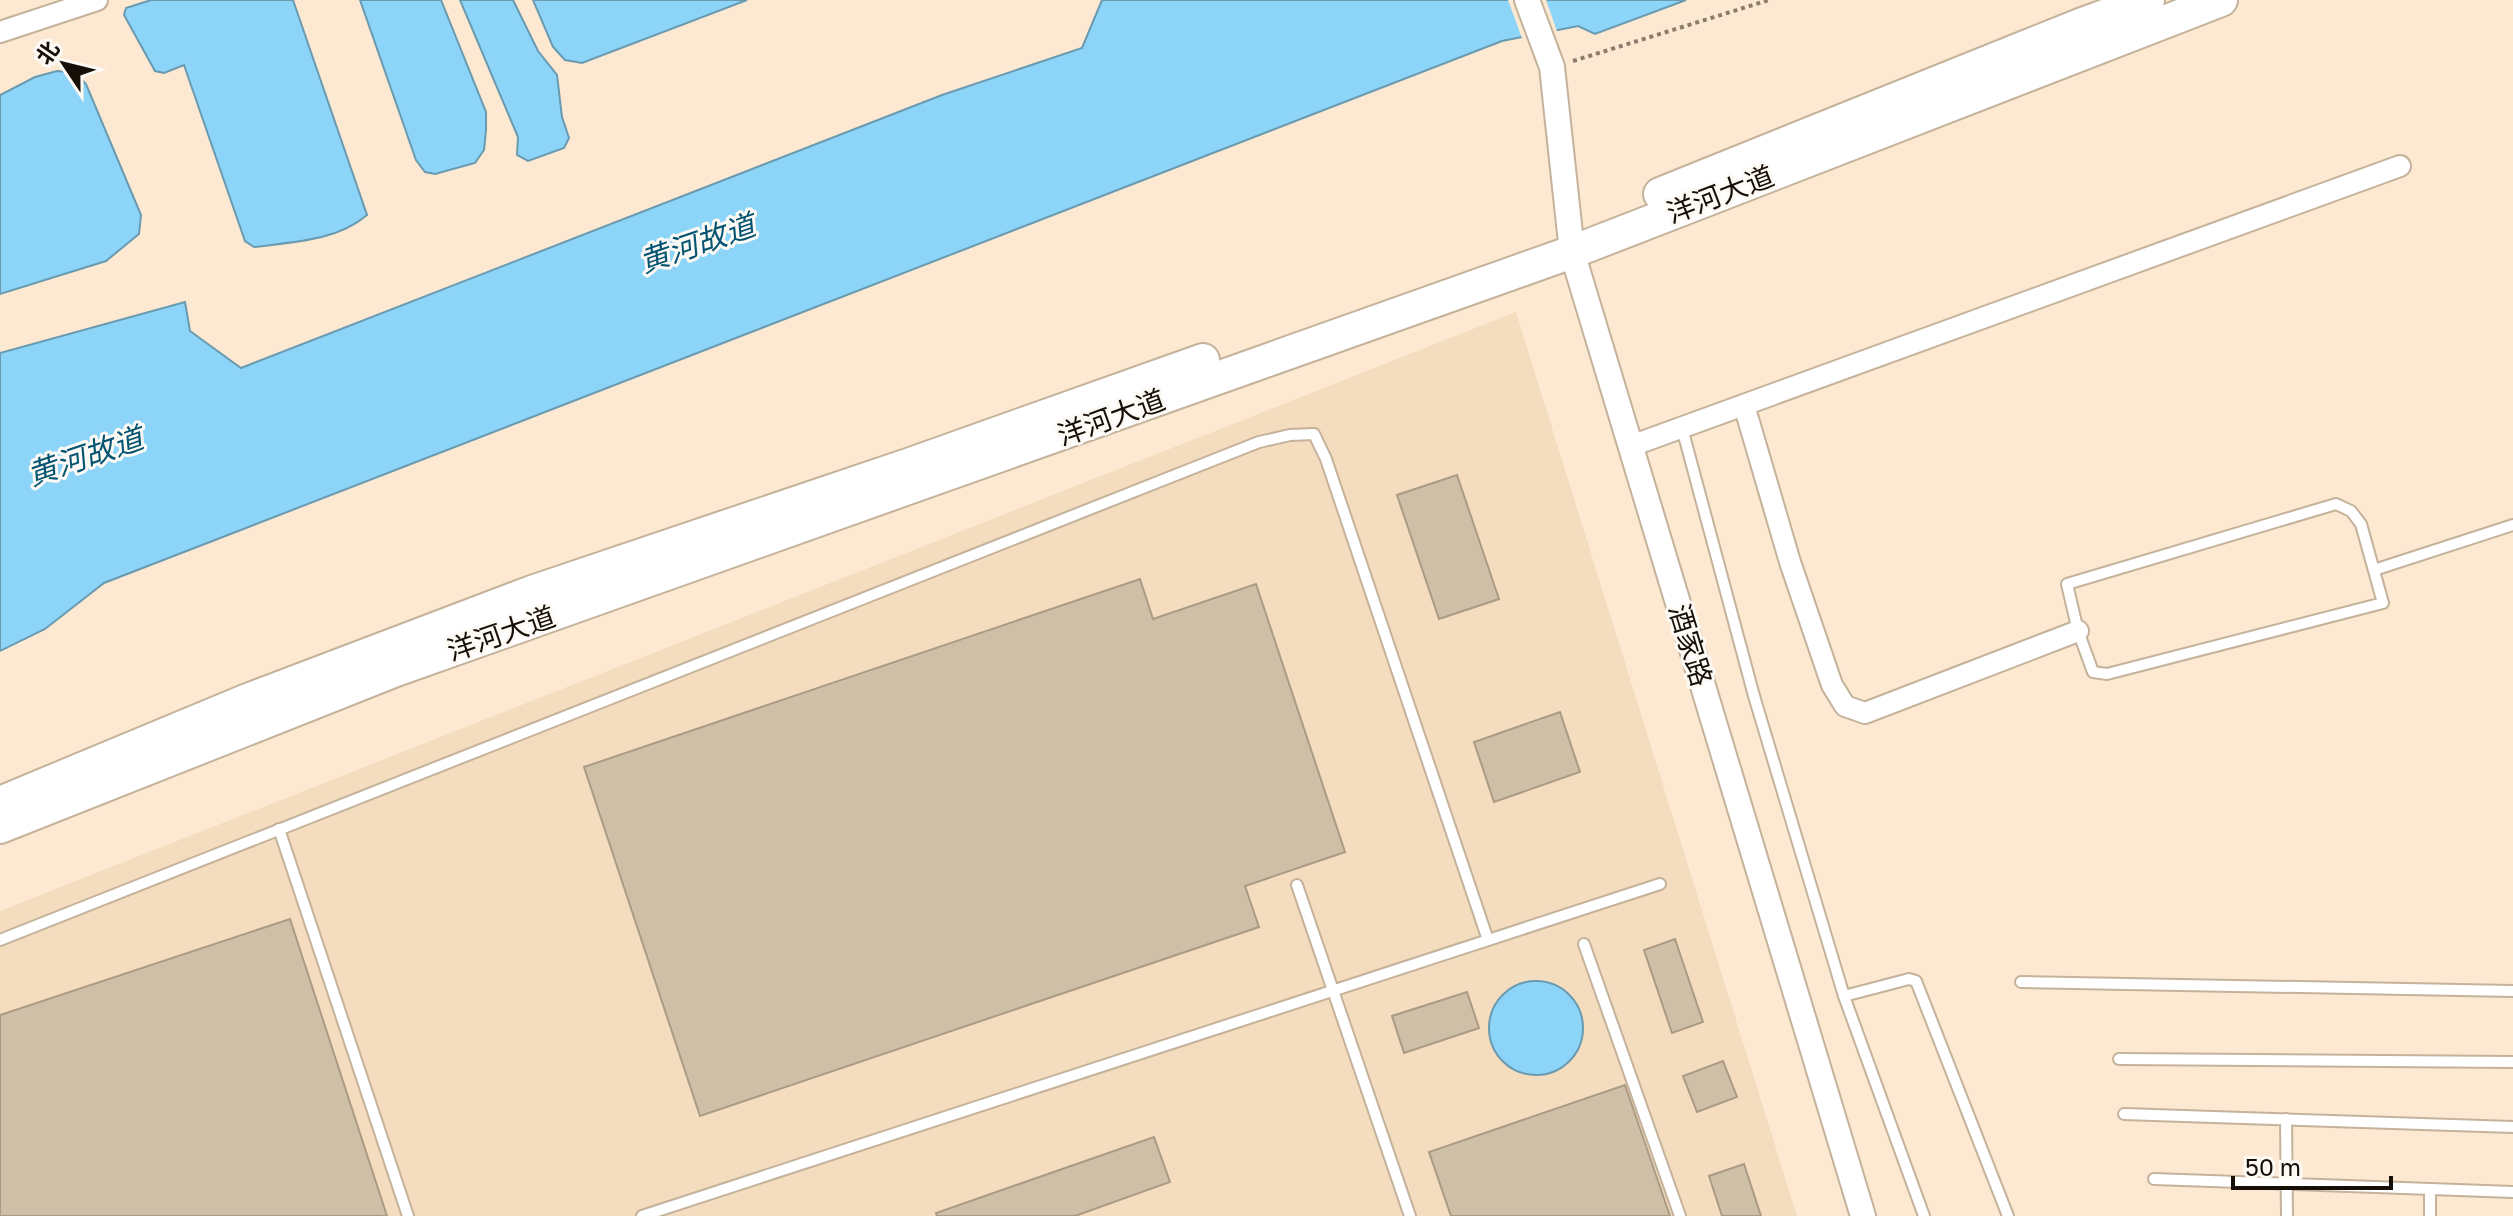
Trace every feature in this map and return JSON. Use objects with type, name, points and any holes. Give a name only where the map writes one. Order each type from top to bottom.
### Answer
[{"type":"main road","name":"洋河大道","points":[[0,803],[245,701],[532,592],[1571,241],[2065,31],[2148,0]]},
{"type":"main road","name":"洋河大道","points":[[0,827],[396,670],[2221,0]]},
{"type":"street","points":[[0,32],[97,0]]},
{"type":"street","name":"酒家路","points":[[1527,0],[1552,67],[1571,241],[1863,1216]]},
{"type":"street","points":[[1631,446],[2400,166]]},
{"type":"street","points":[[1744,405],[1813,630],[1832,685],[1845,706],[1865,713],[2078,631]]},
{"type":"lane","points":[[1682,428],[1754,696],[1844,996],[1924,1216]]},
{"type":"lane","points":[[0,940],[1259,442],[1290,435],[1314,434],[1326,459],[1488,940]]},
{"type":"lane","points":[[2336,504],[2351,511],[2361,524],[2374,570],[2383,603],[2107,674],[2093,672],[2078,631],[2067,584],[2336,504]]},
{"type":"lane","points":[[2374,570],[2513,525]]},
{"type":"lane","points":[[279,829],[408,1216]]},
{"type":"lane","points":[[642,1216],[1660,884]]},
{"type":"lane","points":[[1297,885],[1410,1216]]},
{"type":"lane","points":[[1584,944],[1680,1216]]},
{"type":"lane","points":[[1844,996],[1909,979],[1916,981],[2008,1216]]},
{"type":"lane","points":[[2021,982],[2513,991]]},
{"type":"lane","points":[[2119,1059],[2513,1062]]},
{"type":"lane","points":[[2124,1114],[2513,1127]]},
{"type":"lane","points":[[2286,1119],[2287,1216]]},
{"type":"lane","points":[[2154,1179],[2513,1192]]},
{"type":"lane","points":[[2430,1189],[2430,1216]]},
{"type":"path","points":[[1552,67],[1769,0]]},
{"type":"shaded area","points":[[1516,312],[1797,1216],[0,1216],[0,911]]},
{"type":"water","points":[[151,0],[293,0],[367,215],[342,230],[314,239],[254,247],[245,241],[184,65],[164,73],[155,71],[124,15],[126,8]]},
{"type":"water","points":[[360,0],[441,0],[486,112],[484,150],[475,163],[435,174],[425,172],[416,160]]},
{"type":"water","points":[[460,0],[513,0],[538,51],[557,75],[562,117],[569,138],[564,148],[528,161],[517,155],[518,137]]},
{"type":"water","points":[[533,0],[747,0],[582,63],[565,60],[553,47]]},
{"type":"water","name":"黄河故道","points":[[1102,0],[1686,0],[1595,34],[1578,26],[1502,41],[104,583],[45,629],[0,651],[0,353],[185,302],[190,331],[241,368],[942,95],[1082,48]]},
{"type":"water","points":[[57,71],[75,73],[86,84],[141,215],[139,234],[106,261],[0,294],[0,95],[35,77]]},
{"type":"water","points":[[1536,981],[1554,984],[1569,995],[1580,1010],[1583,1028],[1580,1046],[1569,1061],[1554,1072],[1536,1075],[1518,1072],[1503,1061],[1492,1046],[1489,1028],[1492,1010],[1503,995],[1518,984]]},
{"type":"pier","points":[[1508,0],[1546,0],[1558,34],[1523,41]]},
{"type":"building","points":[[1457,475],[1499,599],[1439,619],[1397,495]]},
{"type":"building","points":[[1140,579],[1153,619],[1256,584],[1345,852],[1245,886],[1259,927],[700,1116],[584,767]]},
{"type":"building","points":[[1560,712],[1580,772],[1494,802],[1474,742]]},
{"type":"building","points":[[290,919],[387,1216],[0,1216],[0,1015]]},
{"type":"building","points":[[1675,939],[1703,1022],[1672,1033],[1644,950]]},
{"type":"building","points":[[1467,992],[1479,1028],[1404,1053],[1392,1016]]},
{"type":"building","points":[[1723,1061],[1737,1097],[1697,1112],[1683,1076]]},
{"type":"building","points":[[1625,1085],[1670,1216],[1451,1216],[1429,1152]]},
{"type":"building","points":[[1154,1137],[1170,1182],[1075,1216],[937,1216],[936,1213]]},
{"type":"building","points":[[1744,1164],[1761,1216],[1722,1216],[1709,1176]]}]
